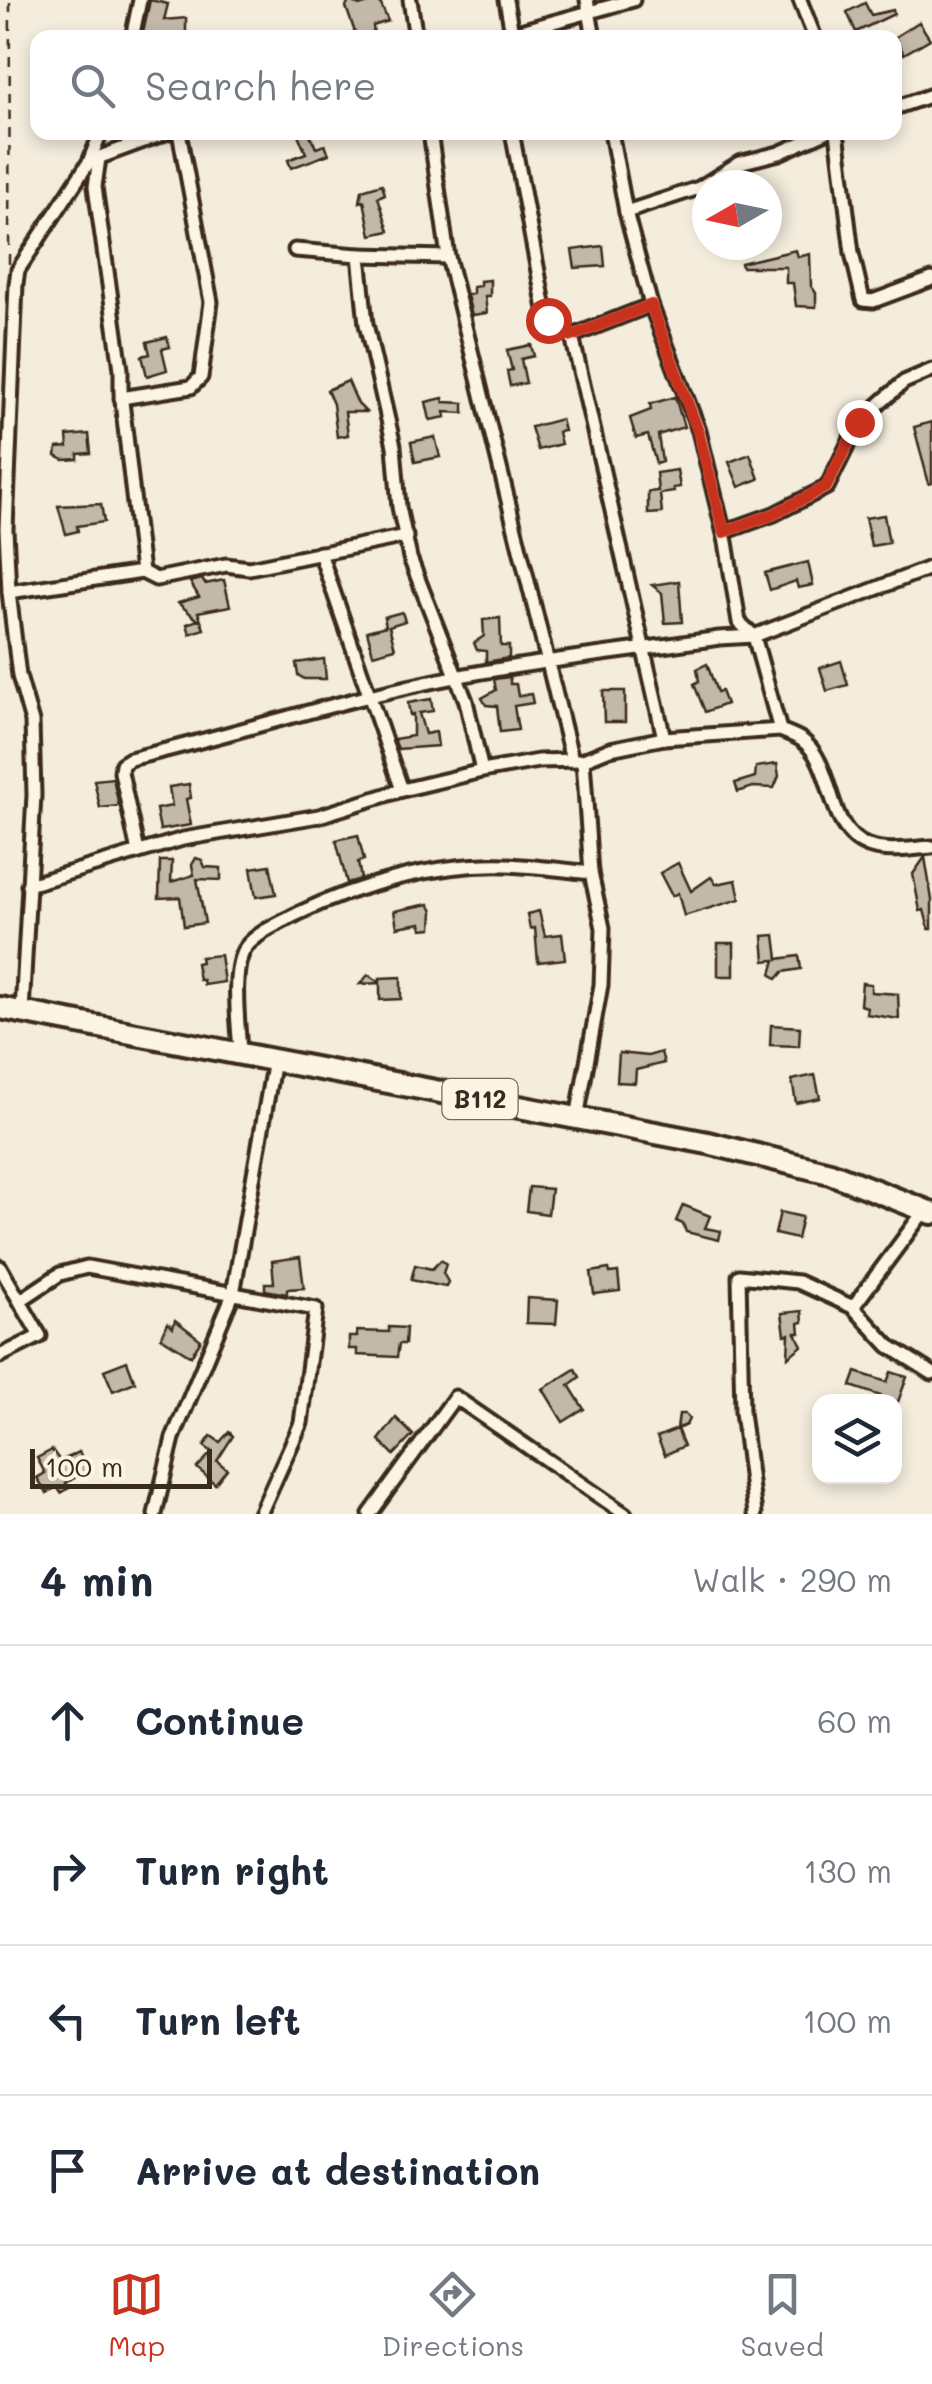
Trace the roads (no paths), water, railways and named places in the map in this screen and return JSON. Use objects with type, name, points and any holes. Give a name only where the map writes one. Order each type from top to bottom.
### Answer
[{"type":"main road","name":"B112","points":[[0,1008],[782,1160],[830,1173],[929,1211]]},
{"type":"street","points":[[134,30],[140,0]]},
{"type":"street","points":[[410,0],[415,30]]},
{"type":"street","points":[[506,0],[512,30]]},
{"type":"street","points":[[523,30],[588,5],[633,0]]},
{"type":"street","points":[[800,0],[813,30]]},
{"type":"street","points":[[588,5],[593,30]]},
{"type":"street","points":[[902,105],[932,95]]},
{"type":"street","points":[[99,140],[94,187],[121,369],[142,572]]},
{"type":"street","points":[[22,1012],[34,795],[32,722],[19,676],[6,530],[18,270],[94,160],[147,140]]},
{"type":"street","points":[[121,398],[191,387],[201,377],[211,302],[181,140]]},
{"type":"street","points":[[431,140],[448,257],[524,575],[577,760],[591,873],[603,928],[601,985],[577,1118]]},
{"type":"street","points":[[514,140],[548,320],[572,336],[664,738]]},
{"type":"street","points":[[612,140],[626,212],[651,305],[698,431],[724,532],[739,622],[754,636],[780,730]]},
{"type":"street","points":[[626,212],[699,188],[739,163],[807,140]]},
{"type":"street","points":[[839,140],[852,253],[862,300],[873,301],[932,279]]},
{"type":"street","points":[[296,250],[448,257]]},
{"type":"street","points":[[359,255],[366,324],[394,446],[399,507],[410,558],[466,700],[482,771]]},
{"type":"street","points":[[572,336],[651,305]]},
{"type":"street","points":[[724,532],[774,514],[826,487],[859,422],[904,382],[932,370]]},
{"type":"street","points":[[9,592],[142,572],[156,579],[226,565],[249,568],[406,536]]},
{"type":"street","points":[[320,552],[402,790]]},
{"type":"street","points":[[138,852],[120,772],[122,764],[130,759],[457,676],[754,636],[932,567]]},
{"type":"street","points":[[28,885],[184,838],[319,816],[482,771],[538,761],[577,760],[664,738],[780,730],[804,741],[817,759],[853,838],[869,846],[896,850],[932,847]]},
{"type":"street","points":[[240,1054],[238,964],[246,947],[268,929],[323,902],[388,882],[456,868],[504,865],[591,873]]},
{"type":"street","points":[[156,1514],[173,1438],[234,1294],[274,1060]]},
{"type":"street","points":[[852,1307],[929,1211]]},
{"type":"street","points":[[0,1266],[40,1336],[0,1356]]},
{"type":"street","points":[[22,1300],[60,1274],[88,1267],[316,1309],[301,1423],[260,1514]]},
{"type":"street","points":[[755,1514],[742,1412],[739,1276],[798,1282],[852,1307],[889,1346],[932,1373]]},
{"type":"street","points":[[370,1514],[454,1397],[625,1514]]}]
